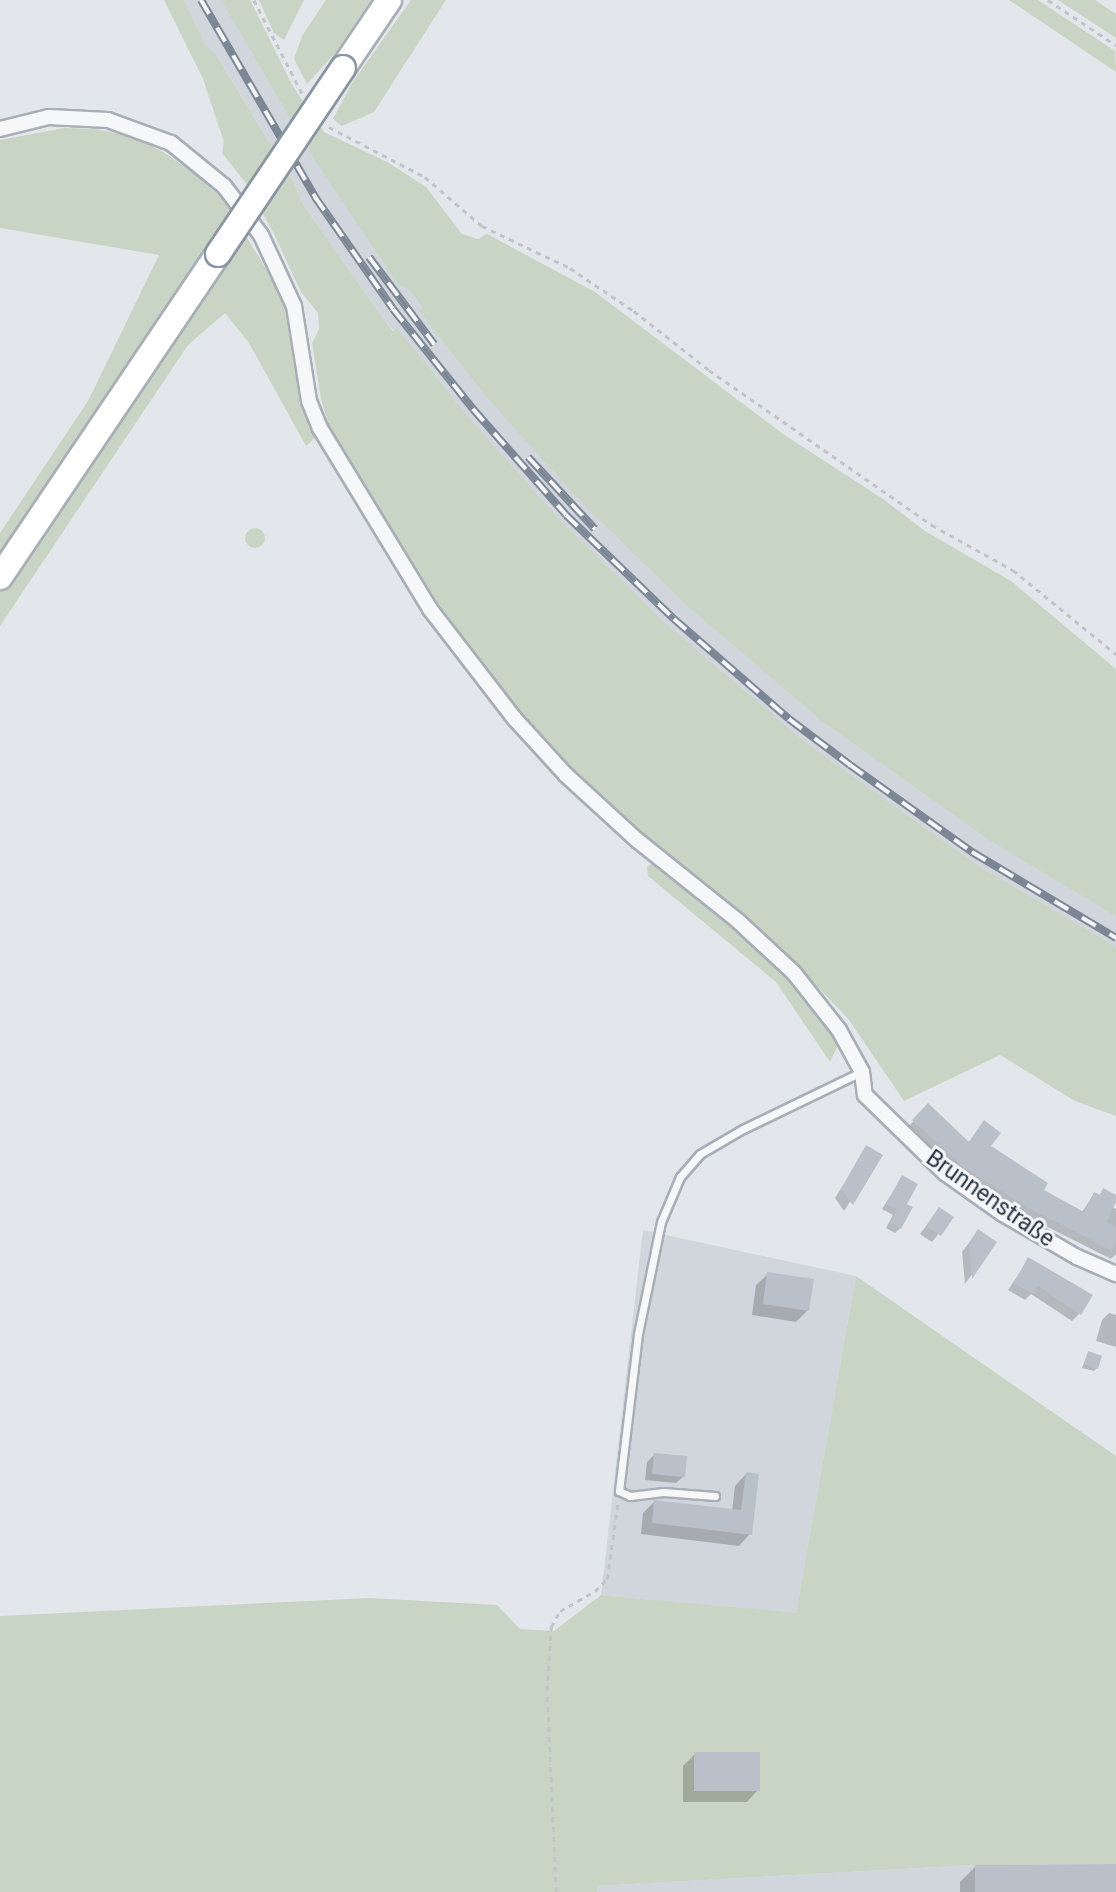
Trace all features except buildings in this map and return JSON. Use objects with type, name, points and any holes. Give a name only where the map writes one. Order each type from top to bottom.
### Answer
[{"type":"highway","points":[[0,577],[390,0]]},
{"type":"street","points":[[0,129],[49,117],[108,120],[171,143],[224,187],[261,235],[294,306],[309,401],[320,428],[430,609],[514,718],[566,775],[637,840],[738,921],[794,973],[839,1030],[862,1072]]},
{"type":"street","name":"Brunnenstraße","points":[[862,1072],[865,1096],[945,1173],[1003,1214],[1077,1257],[1116,1274]]},
{"type":"lane","points":[[715,1496],[663,1492],[630,1496],[619,1491],[638,1334],[661,1223],[680,1177],[690,1162],[718,1144],[862,1072]]},
{"type":"path","points":[[254,0],[306,100]]},
{"type":"path","points":[[1048,0],[1116,45]]},
{"type":"path","points":[[323,123],[337,134],[417,171],[482,226],[570,268],[634,312],[709,370],[932,524],[1013,570],[1116,654]]},
{"type":"path","points":[[556,1892],[547,1691],[551,1628],[560,1611],[595,1591],[607,1579],[619,1491]]},
{"type":"shaded area","points":[[164,0],[250,0],[292,85],[324,132],[1116,893],[1116,965],[658,642],[383,318],[304,206],[295,185],[215,53],[188,45]]},
{"type":"shaded area","points":[[643,1230],[856,1276],[796,1614],[601,1595]]},
{"type":"shaded area","points":[[1116,1864],[1116,1892],[597,1892],[597,1886],[975,1865]]},
{"type":"green space","points":[[164,0],[184,0],[206,47],[215,53],[295,185],[304,206],[383,318],[393,331],[397,328],[464,412],[559,519],[666,624],[806,743],[977,865],[1116,947],[1116,1116],[1075,1101],[1000,1055],[904,1101],[849,1020],[798,966],[742,912],[641,834],[570,768],[518,711],[434,601],[362,486],[329,426],[321,399],[312,343],[319,329],[318,313],[301,292],[273,232],[245,182],[222,153],[224,142],[203,79]]},
{"type":"green space","points":[[221,0],[250,0],[292,85],[324,132],[389,163],[426,187],[462,234],[478,239],[487,234],[595,292],[783,434],[883,499],[925,531],[1011,581],[1116,669],[1116,916],[992,842],[823,722],[685,604],[579,500],[485,395],[419,311],[423,308],[409,289],[398,284],[314,159]]},
{"type":"green space","points":[[259,0],[304,0],[284,40],[274,33]]},
{"type":"green space","points":[[326,0],[371,0],[336,52],[307,84],[294,59],[302,36]]},
{"type":"green space","points":[[411,0],[446,0],[374,112],[342,126],[333,119],[352,83]]},
{"type":"green space","points":[[1009,0],[1038,0],[1115,51],[1116,72]]},
{"type":"green space","points":[[1058,0],[1095,0],[1116,14],[1116,38]]},
{"type":"green space","points":[[64,128],[95,129],[127,135],[160,150],[194,173],[224,200],[271,277],[286,309],[301,395],[315,438],[306,446],[249,343],[225,313],[188,345],[0,626],[0,533],[88,401],[159,255],[0,228],[0,140]]},
{"type":"green space","points":[[255,528],[262,531],[265,538],[262,545],[255,548],[248,545],[245,538],[248,531]]},
{"type":"green space","points":[[654,862],[736,927],[790,976],[841,1039],[830,1062],[776,982],[648,876],[647,867]]},
{"type":"green space","points":[[856,1276],[1116,1456],[1116,1864],[975,1865],[597,1886],[597,1892],[0,1892],[0,1616],[369,1598],[497,1605],[520,1629],[554,1631],[601,1595],[796,1613]],"holes":[[[694,1752],[760,1752],[760,1791],[694,1791]]]},
{"type":"railway","points":[[201,0],[315,197],[393,309],[473,409],[566,515],[674,619],[789,719],[972,852],[1116,938]]},
{"type":"railway","points":[[369,257],[434,344]]},
{"type":"railway","points":[[528,457],[595,529]]}]
